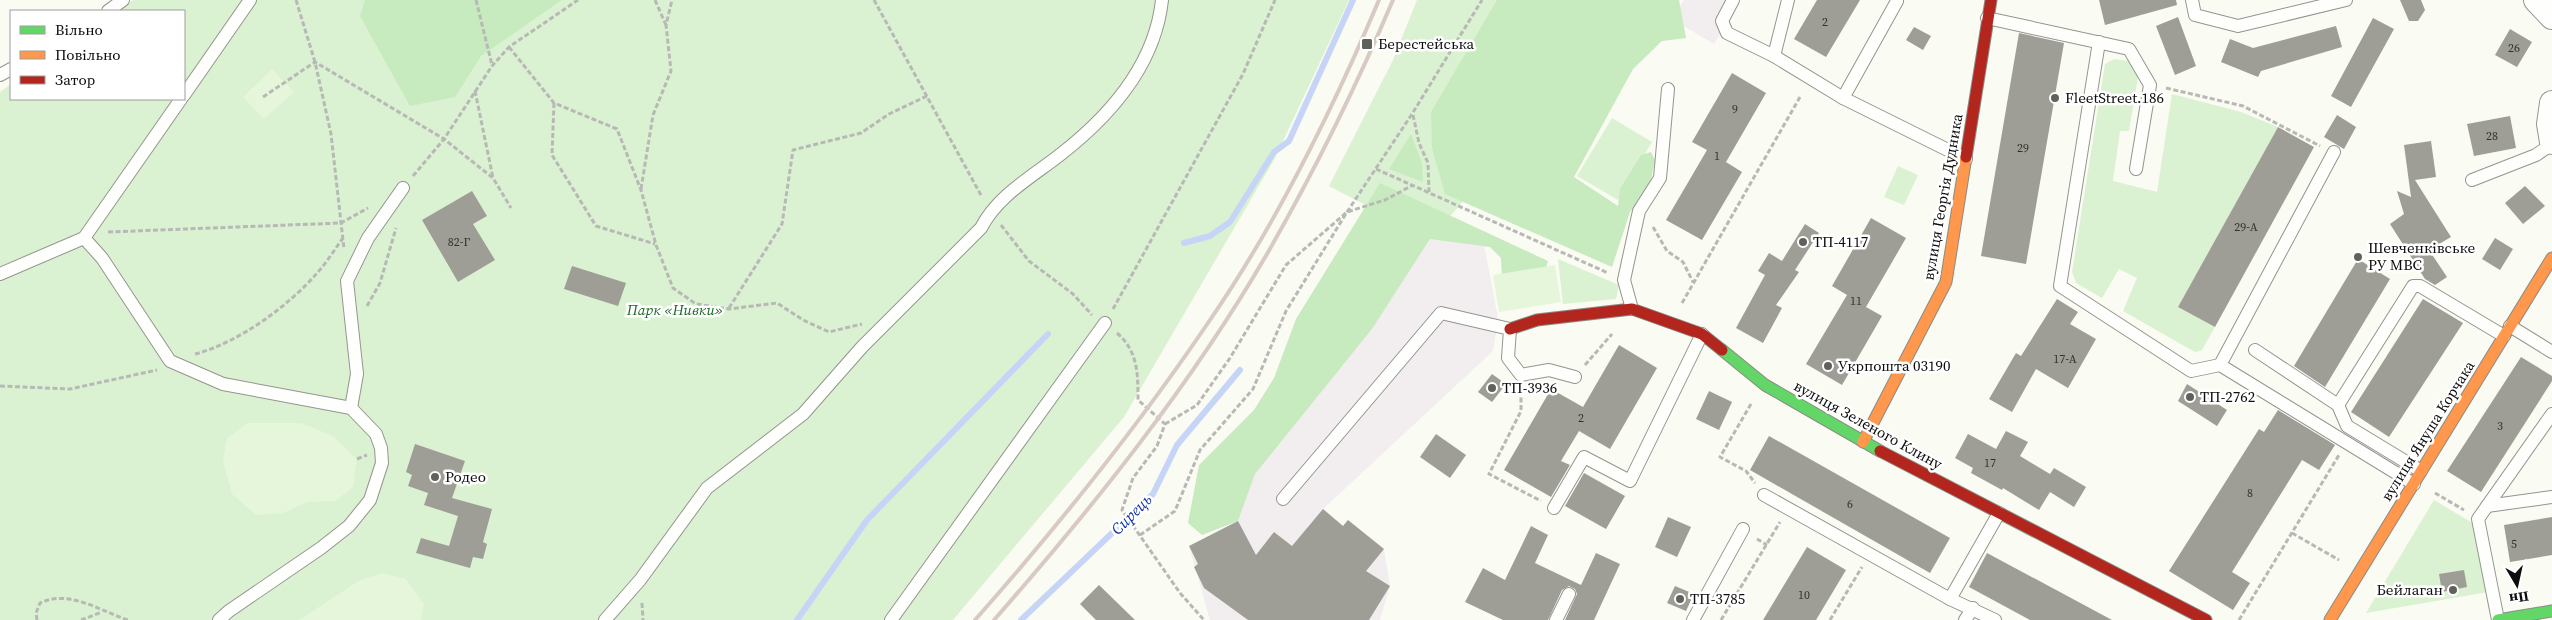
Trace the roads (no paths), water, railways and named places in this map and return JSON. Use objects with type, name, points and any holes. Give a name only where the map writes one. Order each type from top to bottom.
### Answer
[{"type":"street","name":"вулиця Георгія Дудника","points":[[1863,442],[1946,282],[1991,0]]},
{"type":"street","points":[[2536,0],[2552,18]]},
{"type":"street","points":[[2552,103],[2549,124],[2552,143]]},
{"type":"street","name":"вулиця Януша Корчака","points":[[2330,620],[2552,258]]},
{"type":"street","name":"вулиця Зеленого Клину","points":[[1510,329],[1537,320],[1608,310],[1632,309],[1702,334],[1766,385],[1863,442],[2206,620]]},
{"type":"street","points":[[2498,620],[2552,611]]},
{"type":"lane","points":[[109,10],[123,0]]},
{"type":"lane","points":[[185,94],[250,0]]},
{"type":"lane","points":[[605,620],[640,580],[708,488],[803,414],[892,317],[981,228],[990,211],[1018,185],[1062,154],[1104,115],[1137,77],[1160,22],[1162,0]]},
{"type":"lane","points":[[1733,0],[1722,21],[1727,33],[1774,56],[1843,98],[1966,159]]},
{"type":"lane","points":[[1774,56],[1788,0]]},
{"type":"lane","points":[[2192,0],[2195,15],[2238,26],[2346,0]]},
{"type":"lane","points":[[1843,98],[1897,1]]},
{"type":"lane","points":[[1987,18],[2130,49],[2150,85],[2136,169]]},
{"type":"lane","points":[[2099,42],[2060,286],[2191,371],[2220,365],[2414,484]]},
{"type":"lane","points":[[1632,309],[1624,280],[1639,211],[1660,178],[1668,89]]},
{"type":"lane","points":[[0,274],[84,238],[180,100]]},
{"type":"lane","points":[[2472,180],[2536,155],[2552,143]]},
{"type":"lane","points":[[2220,365],[2334,152]]},
{"type":"lane","points":[[351,408],[357,374],[347,281],[368,238],[403,188]]},
{"type":"lane","points":[[84,238],[102,258],[170,361],[223,384],[351,408],[376,434],[381,448],[382,464],[370,500],[349,526],[219,620]]},
{"type":"lane","points":[[2338,405],[2412,286],[2420,286],[2552,352]]},
{"type":"lane","points":[[1283,499],[1441,313],[1510,329],[1508,358],[1521,375],[1548,370],[1575,377]]},
{"type":"lane","points":[[891,620],[1105,324]]},
{"type":"lane","points":[[1554,508],[1584,457],[1630,481],[1702,334]]},
{"type":"lane","points":[[2255,350],[2338,405],[2347,426],[2421,471]]},
{"type":"lane","points":[[2498,620],[2478,519],[2552,414]]},
{"type":"lane","points":[[1764,495],[1950,599],[1973,608],[1995,620]]},
{"type":"lane","points":[[2487,506],[2552,496]]},
{"type":"lane","points":[[1950,599],[1999,513]]},
{"type":"lane","points":[[1693,620],[1743,529]]},
{"type":"lane","points":[[1556,620],[1569,594]]},
{"type":"lane","points":[[1965,620],[1973,608]]},
{"type":"waterway","points":[[1184,243],[1210,236],[1230,222],[1274,152],[1289,141],[1353,0]]},
{"type":"waterway","points":[[797,620],[867,520],[1048,334]]},
{"type":"waterway","name":"Сирець","points":[[1021,620],[1153,494],[1177,445],[1240,370]]},
{"type":"railway","points":[[975,620],[1068,511],[1127,436],[1183,359],[1235,282],[1281,205],[1323,124],[1379,0]]},
{"type":"railway","points":[[994,620],[1068,533],[1140,443],[1238,303],[1318,161],[1393,0]]},
{"type":"place","name":"Берестейська","points":[[1367,44]]},
{"type":"place","name":"FleetStreet.186","points":[[2055,98]]},
{"type":"place","name":"ТП-4117","points":[[1803,242]]},
{"type":"place","name":"Шевченківське РУ МВС","points":[[2358,257]]},
{"type":"place","name":"Укрпошта 03190","points":[[1828,366]]},
{"type":"place","name":"ТП-3936","points":[[1492,388]]},
{"type":"place","name":"ТП-2762","points":[[2190,397]]},
{"type":"place","name":"Родео","points":[[435,477]]},
{"type":"place","name":"Бейлаган","points":[[2453,590]]},
{"type":"place","name":"ТП-3785","points":[[1680,599]]},
{"type":"park label","name":"Парк «Нивки»","points":[[675,310]]}]
